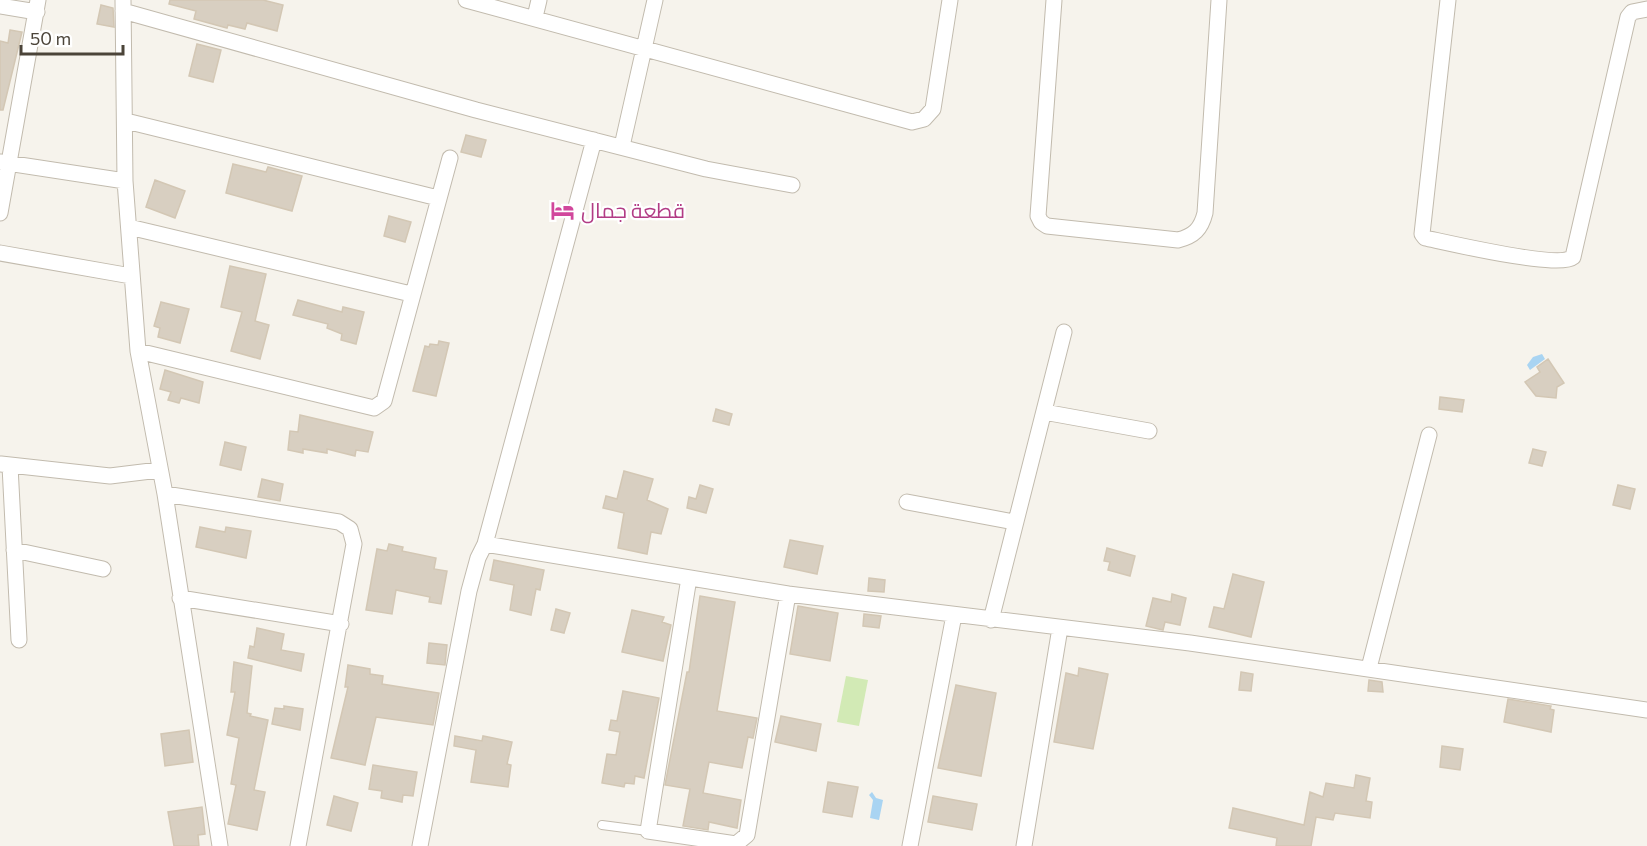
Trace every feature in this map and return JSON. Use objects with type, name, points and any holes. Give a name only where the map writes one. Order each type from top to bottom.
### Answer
[{"type":"street","points":[[466,0],[535,17],[912,122],[924,119],[933,109],[950,0]]},
{"type":"street","points":[[535,17],[539,0]]},
{"type":"street","points":[[622,146],[655,0]]},
{"type":"street","points":[[1054,0],[1038,216],[1041,222],[1047,226],[1178,240],[1190,237],[1202,225],[1205,213],[1219,0]]},
{"type":"street","points":[[1448,0],[1422,234],[1425,238],[1516,256],[1565,261],[1573,257],[1628,17],[1632,12],[1647,9]]},
{"type":"street","points":[[220,846],[165,495],[138,351],[125,181],[123,5],[476,110],[706,169],[792,186]]},
{"type":"street","points":[[0,6],[37,6],[5,163],[0,213]]},
{"type":"street","points":[[126,121],[438,198]]},
{"type":"street","points":[[420,846],[478,558],[485,544],[594,140]]},
{"type":"street","points":[[138,351],[374,408],[384,401],[411,294],[450,158]]},
{"type":"street","points":[[5,163],[125,181]]},
{"type":"street","points":[[129,226],[411,294]]},
{"type":"street","points":[[0,253],[131,276]]},
{"type":"street","points":[[991,620],[1064,332]]},
{"type":"street","points":[[1044,412],[1149,431]]},
{"type":"street","points":[[1369,668],[1429,435]]},
{"type":"street","points":[[19,640],[14,550],[5,465],[110,476],[159,470]]},
{"type":"street","points":[[165,495],[339,522],[350,530],[354,544],[341,624],[298,846]]},
{"type":"street","points":[[907,502],[1014,522]]},
{"type":"street","points":[[485,544],[788,594],[1369,668],[1647,710]]},
{"type":"street","points":[[14,550],[103,569]]},
{"type":"street","points":[[689,578],[648,831],[736,844],[747,835],[788,594]]},
{"type":"street","points":[[180,598],[341,624]]},
{"type":"street","points":[[910,846],[954,615]]},
{"type":"street","points":[[1024,846],[1060,628]]},
{"type":"lane","points":[[602,825],[648,831]]},
{"type":"green space","points":[[846,676],[868,680],[859,726],[837,722]]},
{"type":"water","points":[[1542,354],[1545,359],[1530,370],[1527,365],[1533,357]]},
{"type":"water","points":[[872,792],[876,798],[883,800],[879,820],[870,818],[873,800],[869,795]]},
{"type":"building","points":[[170,0],[263,0],[283,5],[277,31],[247,23],[245,29],[228,25],[227,28],[194,19],[196,11],[169,4]]},
{"type":"building","points":[[101,5],[113,8],[114,27],[97,24]]},
{"type":"building","points":[[10,30],[22,32],[3,110],[0,110],[0,41],[8,43]]},
{"type":"building","points":[[197,44],[221,50],[213,82],[189,76]]},
{"type":"building","points":[[466,135],[486,140],[481,157],[461,152]]},
{"type":"building","points":[[233,164],[266,172],[268,167],[302,176],[292,211],[226,193]]},
{"type":"building","points":[[155,180],[185,191],[175,218],[146,207]]},
{"type":"building","points":[[389,216],[411,222],[405,242],[384,236]]},
{"type":"building","points":[[230,266],[266,274],[255,321],[269,325],[260,359],[231,351],[242,312],[221,307]]},
{"type":"building","points":[[298,300],[342,312],[343,307],[364,312],[356,344],[341,340],[342,334],[327,328],[328,324],[293,315]]},
{"type":"building","points":[[161,302],[189,309],[180,343],[158,337],[160,328],[154,326]]},
{"type":"building","points":[[439,341],[449,343],[436,396],[413,391],[425,346],[438,345]]},
{"type":"building","points":[[1548,359],[1564,383],[1557,387],[1556,398],[1536,396],[1525,382],[1540,372],[1537,367]]},
{"type":"building","points":[[165,370],[203,382],[199,403],[181,398],[179,403],[168,400],[171,392],[160,389]]},
{"type":"building","points":[[1440,397],[1464,400],[1462,412],[1439,409]]},
{"type":"building","points":[[716,409],[732,414],[729,425],[713,421]]},
{"type":"building","points":[[300,415],[373,432],[368,452],[356,450],[355,456],[327,449],[327,453],[303,449],[303,453],[288,450],[290,431],[298,432]]},
{"type":"building","points":[[225,442],[246,447],[241,470],[220,465]]},
{"type":"building","points":[[1533,449],[1546,452],[1542,466],[1529,463]]},
{"type":"building","points":[[624,471],[653,479],[647,500],[668,509],[661,534],[651,532],[647,554],[618,548],[624,513],[603,508],[606,496],[617,499]]},
{"type":"building","points":[[262,479],[283,484],[280,501],[258,497]]},
{"type":"building","points":[[700,485],[713,489],[706,513],[687,508],[689,497],[696,499]]},
{"type":"building","points":[[1618,485],[1635,489],[1630,509],[1613,505]]},
{"type":"building","points":[[200,527],[225,532],[226,527],[251,531],[246,558],[196,547]]},
{"type":"building","points":[[790,540],[823,546],[817,574],[784,567]]},
{"type":"building","points":[[389,544],[403,547],[402,551],[436,558],[434,569],[447,571],[441,604],[429,602],[430,597],[396,590],[392,614],[366,610],[377,549],[387,551]]},
{"type":"building","points":[[1107,548],[1135,556],[1130,576],[1108,570],[1110,562],[1104,561]]},
{"type":"building","points":[[494,560],[544,570],[540,590],[536,589],[531,615],[510,610],[514,585],[490,580]]},
{"type":"building","points":[[1233,574],[1264,582],[1251,637],[1209,627],[1214,607],[1224,609]]},
{"type":"building","points":[[869,578],[885,580],[884,592],[868,591]]},
{"type":"building","points":[[1172,594],[1186,598],[1180,625],[1165,622],[1163,630],[1146,626],[1153,598],[1171,602]]},
{"type":"building","points":[[700,596],[735,602],[717,711],[757,718],[753,738],[748,737],[742,768],[709,762],[703,793],[741,800],[737,828],[709,822],[708,830],[683,826],[690,789],[665,785],[687,672],[689,672]]},
{"type":"building","points":[[798,606],[838,613],[830,661],[790,654]]},
{"type":"building","points":[[556,609],[570,613],[564,633],[551,630]]},
{"type":"building","points":[[632,610],[664,617],[662,622],[671,625],[663,661],[622,652]]},
{"type":"building","points":[[864,614],[881,616],[879,628],[863,626]]},
{"type":"building","points":[[257,628],[284,634],[281,650],[304,654],[301,671],[248,658],[250,646],[254,647]]},
{"type":"building","points":[[429,643],[447,645],[445,665],[427,663]]},
{"type":"building","points":[[234,662],[252,666],[247,713],[251,714],[250,716],[268,720],[254,790],[265,792],[257,830],[228,824],[236,785],[231,784],[239,738],[227,735],[235,692],[231,692]]},
{"type":"building","points":[[348,665],[370,669],[370,674],[383,676],[382,684],[439,693],[433,725],[376,717],[365,765],[331,758],[348,687],[345,687]]},
{"type":"building","points":[[1079,668],[1108,674],[1093,749],[1054,742],[1066,673],[1078,676]]},
{"type":"building","points":[[1241,672],[1253,674],[1251,691],[1239,690]]},
{"type":"building","points":[[1369,680],[1382,682],[1383,692],[1368,691]]},
{"type":"building","points":[[956,685],[996,693],[981,776],[938,768]]},
{"type":"building","points":[[623,691],[659,698],[644,778],[635,776],[634,784],[625,783],[624,787],[602,783],[607,754],[616,755],[620,732],[609,730],[611,720],[617,721]]},
{"type":"building","points":[[1508,699],[1551,706],[1550,709],[1554,710],[1551,732],[1504,722]]},
{"type":"building","points":[[284,706],[303,709],[300,730],[272,724],[275,708],[284,709]]},
{"type":"building","points":[[781,716],[821,724],[816,751],[775,742]]},
{"type":"building","points":[[189,730],[193,762],[165,766],[161,734]]},
{"type":"building","points":[[455,736],[482,741],[483,736],[512,742],[507,764],[511,765],[508,787],[471,782],[476,750],[454,746]]},
{"type":"building","points":[[1442,746],[1463,749],[1460,770],[1440,767]]},
{"type":"building","points":[[373,765],[417,772],[413,796],[403,795],[402,802],[381,798],[382,791],[369,789]]},
{"type":"building","points":[[1356,775],[1370,778],[1366,801],[1372,802],[1370,818],[1335,813],[1333,820],[1316,817],[1311,846],[1276,846],[1277,838],[1229,828],[1233,808],[1304,825],[1310,792],[1323,797],[1326,783],[1354,788]]},
{"type":"building","points":[[828,782],[858,787],[852,817],[823,812]]},
{"type":"building","points":[[334,796],[358,803],[351,831],[327,825]]},
{"type":"building","points":[[933,796],[977,804],[972,830],[928,822]]},
{"type":"building","points":[[202,807],[205,834],[198,835],[199,846],[174,846],[168,812]]},
{"type":"place","name":"قطعة جمال","points":[[563,211]]}]
